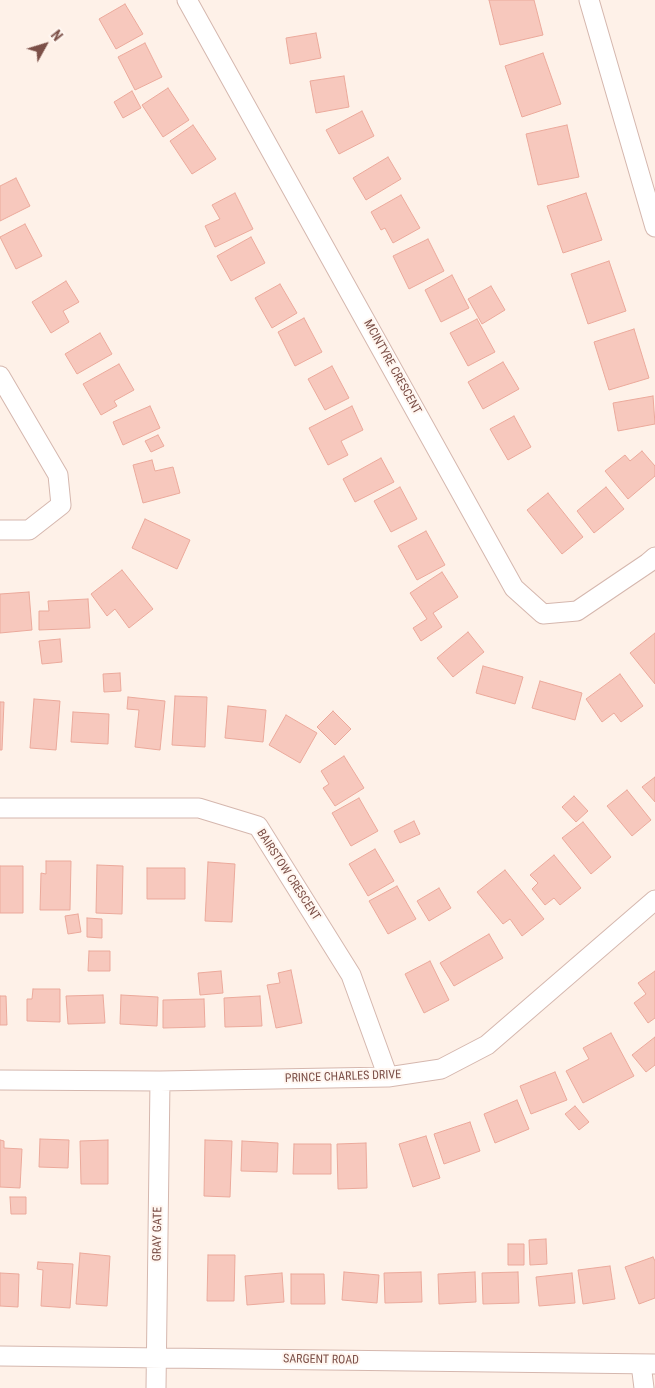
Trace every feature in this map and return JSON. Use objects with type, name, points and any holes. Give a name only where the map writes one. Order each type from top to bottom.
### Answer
[{"type":"street","name":"MCINTYRE CRESCENT","points":[[187,0],[514,588],[543,614],[577,611],[648,563],[655,556]]},
{"type":"street","points":[[589,0],[655,227]]},
{"type":"street","points":[[0,376],[58,475],[61,505],[29,530],[0,530]]},
{"type":"street","name":"BAIRSTOW CRESCENT","points":[[0,808],[199,808],[258,826],[351,975],[388,1077]]},
{"type":"street","name":"PRINCE CHARLES DRIVE","points":[[0,1080],[160,1081],[388,1077],[441,1069],[487,1045],[655,900]]},
{"type":"street","name":"GRAY GATE","points":[[156,1388],[160,1081]]},
{"type":"street","name":"SARGENT ROAD","points":[[0,1356],[648,1364],[644,1388]]},
{"type":"building","points":[[489,0],[534,0],[543,35],[500,45]]},
{"type":"building","points":[[125,4],[143,34],[116,49],[99,19]]},
{"type":"building","points":[[316,33],[321,58],[290,64],[286,38]]},
{"type":"building","points":[[145,43],[162,77],[135,90],[118,57]]},
{"type":"building","points":[[543,53],[561,104],[522,117],[505,66]]},
{"type":"building","points":[[344,76],[349,107],[316,113],[310,81]]},
{"type":"building","points":[[168,88],[189,120],[163,137],[142,105]]},
{"type":"building","points":[[132,91],[141,108],[123,118],[114,102]]},
{"type":"building","points":[[362,111],[374,136],[339,154],[326,130]]},
{"type":"building","points":[[193,125],[216,159],[192,174],[170,141]]},
{"type":"building","points":[[567,125],[579,177],[538,185],[526,134]]},
{"type":"building","points":[[388,157],[401,179],[366,200],[353,178]]},
{"type":"building","points":[[16,178],[30,206],[0,221],[0,186]]},
{"type":"building","points":[[235,193],[253,229],[215,247],[205,226],[220,219],[212,205]]},
{"type":"building","points":[[586,193],[602,240],[563,253],[547,206]]},
{"type":"building","points":[[401,195],[420,228],[393,243],[385,228],[381,230],[371,212]]},
{"type":"building","points":[[25,224],[42,256],[16,269],[0,237]]},
{"type":"building","points":[[251,237],[265,263],[231,281],[217,256]]},
{"type":"building","points":[[428,239],[444,271],[409,289],[393,256]]},
{"type":"building","points":[[609,261],[626,311],[588,324],[571,274]]},
{"type":"building","points":[[452,275],[469,308],[441,322],[425,290]]},
{"type":"building","points":[[66,281],[79,302],[63,311],[69,322],[51,333],[32,302]]},
{"type":"building","points":[[280,284],[297,313],[272,328],[255,298]]},
{"type":"building","points":[[491,286],[505,310],[482,324],[468,299]]},
{"type":"building","points":[[304,318],[322,352],[295,366],[278,332]]},
{"type":"building","points":[[477,319],[495,352],[468,366],[450,333]]},
{"type":"building","points":[[634,329],[649,378],[609,390],[594,342]]},
{"type":"building","points":[[100,333],[112,354],[77,374],[65,354]]},
{"type":"building","points":[[503,362],[519,389],[483,409],[468,382]]},
{"type":"building","points":[[119,364],[134,390],[114,401],[117,406],[101,415],[83,384]]},
{"type":"building","points":[[332,366],[349,398],[325,410],[308,379]]},
{"type":"building","points":[[653,396],[655,424],[618,431],[613,403]]},
{"type":"building","points":[[150,406],[160,428],[123,445],[113,422]]},
{"type":"building","points":[[352,406],[363,430],[341,441],[348,455],[328,465],[309,428]]},
{"type":"building","points":[[514,416],[531,447],[508,460],[490,429]]},
{"type":"building","points":[[158,435],[164,446],[151,452],[145,441]]},
{"type":"building","points":[[642,451],[655,466],[655,476],[628,499],[605,471],[625,455],[630,461]]},
{"type":"building","points":[[381,458],[394,482],[355,502],[343,479]]},
{"type":"building","points":[[152,460],[155,471],[173,467],[180,493],[143,503],[133,465]]},
{"type":"building","points":[[400,487],[417,519],[391,532],[374,501]]},
{"type":"building","points":[[606,487],[624,509],[594,533],[577,511]]},
{"type":"building","points":[[548,493],[583,537],[562,554],[527,510]]},
{"type":"building","points":[[145,519],[190,540],[177,569],[132,548]]},
{"type":"building","points":[[426,531],[445,565],[417,580],[398,546]]},
{"type":"building","points":[[122,570],[153,609],[129,628],[115,609],[107,616],[91,594]]},
{"type":"building","points":[[442,572],[458,597],[433,613],[442,627],[421,641],[413,628],[427,619],[410,593]]},
{"type":"building","points":[[29,592],[32,630],[0,633],[0,594]]},
{"type":"building","points":[[88,599],[90,628],[39,630],[39,611],[49,611],[48,601]]},
{"type":"building","points":[[468,632],[484,652],[453,677],[437,658]]},
{"type":"building","points":[[655,633],[655,684],[630,653]]},
{"type":"building","points":[[60,639],[62,662],[42,664],[39,641]]},
{"type":"building","points":[[483,666],[523,677],[515,704],[476,693]]},
{"type":"building","points":[[120,673],[121,691],[104,692],[103,674]]},
{"type":"building","points":[[620,674],[643,706],[621,722],[614,713],[602,722],[586,699]]},
{"type":"building","points":[[540,681],[582,693],[575,720],[532,708]]},
{"type":"building","points":[[175,696],[207,697],[205,747],[172,745]]},
{"type":"building","points":[[128,697],[165,701],[160,750],[135,747],[139,710],[127,709]]},
{"type":"building","points":[[34,699],[60,701],[56,750],[30,748]]},
{"type":"building","points":[[0,702],[4,702],[2,750],[0,750]]},
{"type":"building","points":[[228,706],[266,710],[263,742],[225,738]]},
{"type":"building","points":[[333,711],[351,729],[335,745],[317,727]]},
{"type":"building","points":[[73,712],[109,714],[108,744],[71,742]]},
{"type":"building","points":[[286,715],[317,733],[300,763],[269,745]]},
{"type":"building","points":[[344,756],[364,788],[335,806],[323,788],[329,784],[321,771]]},
{"type":"building","points":[[655,777],[655,802],[642,787]]},
{"type":"building","points":[[627,790],[651,820],[632,836],[607,806]]},
{"type":"building","points":[[574,796],[588,811],[576,822],[562,807]]},
{"type":"building","points":[[359,798],[378,831],[351,846],[332,813]]},
{"type":"building","points":[[414,821],[420,834],[400,843],[394,831]]},
{"type":"building","points":[[583,822],[611,857],[591,874],[562,838]]},
{"type":"building","points":[[375,849],[394,881],[368,896],[349,864]]},
{"type":"building","points":[[554,855],[581,888],[560,905],[554,898],[545,905],[532,889],[538,883],[530,875]]},
{"type":"building","points":[[46,861],[71,861],[70,910],[40,910],[41,873],[46,874]]},
{"type":"building","points":[[208,862],[235,864],[232,922],[205,921]]},
{"type":"building","points":[[97,865],[123,866],[122,914],[96,913]]},
{"type":"building","points":[[0,866],[23,866],[23,913],[0,913]]},
{"type":"building","points":[[147,868],[185,868],[185,899],[147,899]]},
{"type":"building","points":[[505,870],[544,919],[522,936],[510,919],[503,924],[477,892]]},
{"type":"building","points":[[397,886],[416,919],[388,934],[369,901]]},
{"type":"building","points":[[439,888],[451,908],[429,921],[417,901]]},
{"type":"building","points":[[78,914],[81,932],[68,934],[65,916]]},
{"type":"building","points":[[87,918],[102,919],[102,938],[87,937]]},
{"type":"building","points":[[489,934],[503,958],[454,986],[440,963]]},
{"type":"building","points":[[89,951],[110,951],[110,971],[88,971]]},
{"type":"building","points":[[430,961],[449,1000],[424,1013],[405,974]]},
{"type":"building","points":[[291,970],[302,1023],[276,1028],[267,985],[280,983],[278,973]]},
{"type":"building","points":[[221,971],[223,993],[200,995],[198,973]]},
{"type":"building","points":[[655,971],[655,1018],[648,1023],[634,1003],[646,994],[638,983]]},
{"type":"building","points":[[33,989],[60,989],[60,1022],[27,1021],[27,999],[32,999]]},
{"type":"building","points":[[103,995],[105,1023],[68,1024],[66,996]]},
{"type":"building","points":[[121,995],[158,997],[157,1026],[120,1024]]},
{"type":"building","points":[[0,996],[6,996],[7,1025],[0,1025]]},
{"type":"building","points":[[260,996],[262,1026],[225,1027],[224,998]]},
{"type":"building","points":[[204,999],[205,1027],[163,1028],[163,1000]]},
{"type":"building","points":[[611,1033],[634,1076],[583,1103],[566,1071],[589,1059],[583,1048]]},
{"type":"building","points":[[655,1037],[655,1065],[646,1072],[632,1055]]},
{"type":"building","points":[[555,1072],[567,1100],[531,1114],[520,1086]]},
{"type":"building","points":[[517,1100],[529,1129],[495,1143],[484,1114]]},
{"type":"building","points":[[575,1106],[589,1122],[579,1130],[565,1114]]},
{"type":"building","points":[[470,1122],[480,1151],[444,1164],[434,1134]]},
{"type":"building","points":[[426,1136],[440,1178],[413,1187],[399,1144]]},
{"type":"building","points":[[40,1139],[69,1140],[68,1168],[39,1167]]},
{"type":"building","points":[[0,1140],[4,1141],[4,1148],[22,1149],[20,1188],[0,1187]]},
{"type":"building","points":[[108,1140],[108,1184],[81,1184],[80,1141]]},
{"type":"building","points":[[205,1140],[232,1141],[230,1197],[204,1196]]},
{"type":"building","points":[[242,1141],[278,1143],[277,1172],[241,1171]]},
{"type":"building","points":[[366,1143],[367,1188],[338,1189],[337,1144]]},
{"type":"building","points":[[294,1144],[331,1144],[331,1174],[293,1174]]},
{"type":"building","points":[[10,1197],[26,1197],[26,1214],[11,1214]]},
{"type":"building","points":[[546,1239],[547,1264],[530,1265],[529,1240]]},
{"type":"building","points":[[508,1244],[524,1244],[524,1265],[508,1265]]},
{"type":"building","points":[[80,1253],[110,1256],[107,1306],[76,1304]]},
{"type":"building","points":[[208,1255],[235,1255],[234,1301],[207,1301]]},
{"type":"building","points":[[653,1257],[655,1261],[655,1298],[639,1304],[625,1267]]},
{"type":"building","points":[[38,1262],[73,1264],[70,1308],[41,1306],[43,1270],[37,1269]]},
{"type":"building","points":[[610,1266],[615,1299],[583,1304],[578,1270]]},
{"type":"building","points":[[344,1272],[379,1275],[377,1303],[342,1300]]},
{"type":"building","points":[[421,1272],[422,1302],[385,1303],[384,1273]]},
{"type":"building","points":[[475,1272],[476,1302],[439,1304],[438,1274]]},
{"type":"building","points":[[518,1272],[519,1303],[483,1304],[482,1273]]},
{"type":"building","points":[[0,1273],[19,1274],[18,1307],[0,1306]]},
{"type":"building","points":[[282,1273],[284,1302],[247,1305],[245,1276]]},
{"type":"building","points":[[572,1273],[575,1303],[539,1306],[536,1277]]},
{"type":"building","points":[[291,1274],[324,1274],[325,1304],[291,1304]]}]
